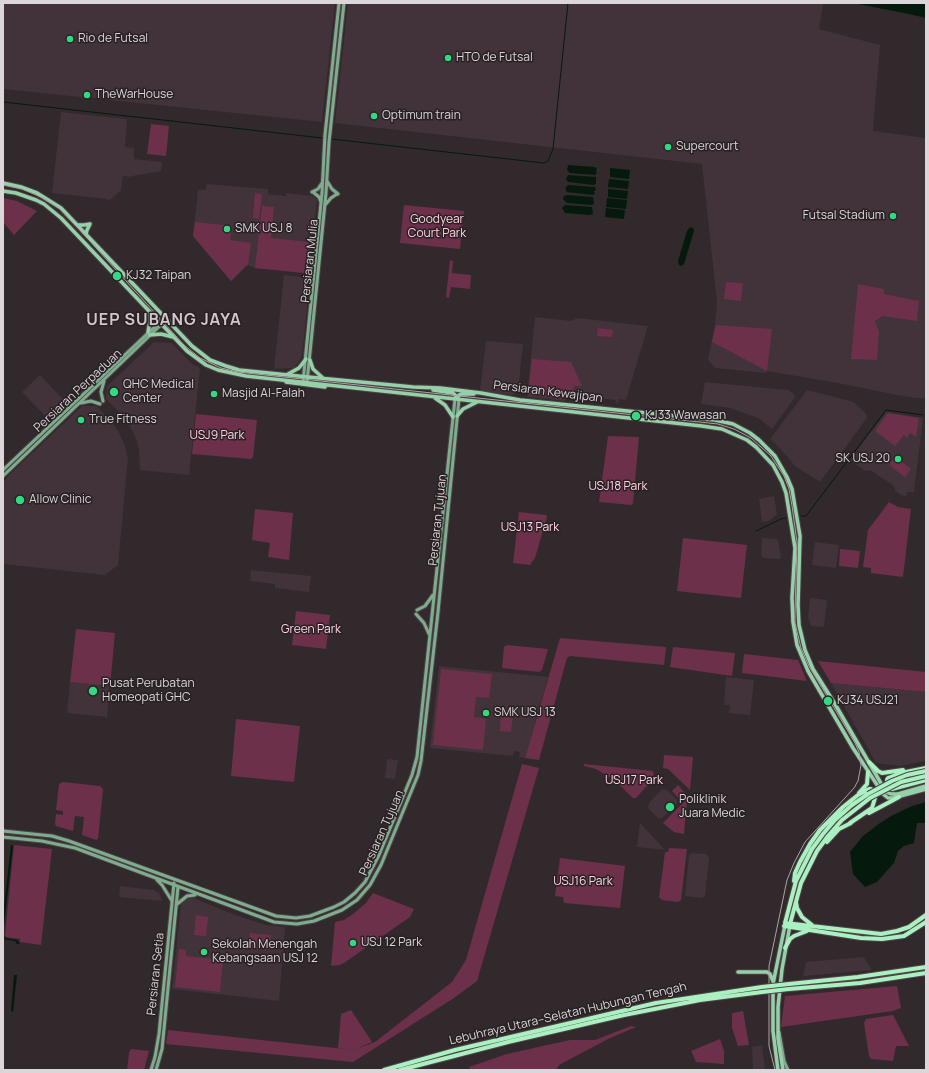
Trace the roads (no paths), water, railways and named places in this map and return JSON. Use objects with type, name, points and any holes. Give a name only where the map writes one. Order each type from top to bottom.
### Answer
[{"type":"highway","points":[[869,762],[882,773],[919,766],[926,767]]},
{"type":"highway","points":[[926,767],[902,773],[886,780],[892,789],[926,780]]},
{"type":"highway","points":[[793,891],[803,865],[823,834],[844,812],[892,781],[907,775],[926,771]]},
{"type":"highway","points":[[858,795],[866,784],[868,772]]},
{"type":"highway","points":[[790,926],[796,900],[805,875],[814,857],[838,825],[869,796],[901,782],[926,776]]},
{"type":"highway","points":[[850,823],[870,810],[874,803],[874,792],[871,789],[858,795],[834,816],[820,830],[810,844],[795,873],[793,891],[785,925],[861,938],[882,939],[904,936],[926,922]]},
{"type":"highway","points":[[814,857],[836,831],[899,796]]},
{"type":"highway","points":[[796,900],[797,908],[802,917],[809,924],[818,927]]},
{"type":"highway","points":[[790,926],[818,927],[874,934],[897,931],[909,927],[926,915]]},
{"type":"highway","points":[[785,948],[790,939],[798,933],[813,931]]},
{"type":"highway","name":"Lebuhraya Utara–Selatan Hubungan Tengah","points":[[384,1070],[455,1050],[656,1003],[762,987],[848,978],[926,967]]},
{"type":"highway","name":"Lebuhraya Utara–Selatan Hubungan Tengah","points":[[400,1070],[508,1042],[624,1015],[700,1000],[789,989],[860,983],[926,973]]},
{"type":"main road","points":[[323,206],[331,198],[338,194],[332,190],[325,181],[324,142],[339,3]]},
{"type":"main road","points":[[323,206],[344,3]]},
{"type":"main road","points":[[323,206],[319,197],[313,192],[325,181]]},
{"type":"main road","name":"Persiaran Kewajipan","points":[[3,183],[29,190],[45,197],[61,208],[165,319],[192,346],[204,356],[216,363],[239,370],[481,393],[520,400],[720,421],[733,424],[750,432],[768,448],[781,464],[792,489],[800,536],[798,610],[801,636],[805,650],[816,674],[886,792],[899,796]]},
{"type":"main road","name":"Persiaran Kewajipan","points":[[3,191],[30,197],[44,204],[57,214],[194,357],[218,370],[230,374],[688,424],[715,428],[742,438],[756,447],[767,457],[776,469],[786,493],[795,548],[792,612],[797,645],[808,671],[868,772],[883,794],[888,798],[899,796]]},
{"type":"main road","name":"Persiaran Mulia","points":[[308,359],[314,276],[323,206]]},
{"type":"main road","name":"Persiaran Mulia","points":[[305,382],[323,206]]},
{"type":"main road","points":[[77,225],[90,224],[86,234]]},
{"type":"main road","points":[[146,308],[150,321],[149,334],[162,334],[176,338]]},
{"type":"main road","name":"Persiaran Perpaduan","points":[[3,470],[165,319]]},
{"type":"main road","name":"Persiaran Perpaduan","points":[[3,476],[149,334]]},
{"type":"main road","points":[[287,375],[300,368],[308,359],[313,369],[325,379]]},
{"type":"main road","name":"Persiaran Kewajipan","points":[[269,378],[298,384],[346,387]]},
{"type":"main road","points":[[79,403],[92,401],[101,402],[101,392],[104,379]]},
{"type":"main road","points":[[430,388],[438,391],[453,393],[457,398],[461,394],[481,393]]},
{"type":"main road","points":[[434,397],[445,405],[455,416],[463,409],[478,402]]},
{"type":"main road","name":"Persiaran Tujuan","points":[[3,831],[59,838],[276,916],[296,918],[318,913],[344,902],[356,893],[365,882],[379,856],[414,768],[457,398]]},
{"type":"main road","name":"Persiaran Tujuan","points":[[3,837],[42,841],[66,846],[274,922],[297,924],[320,919],[346,907],[357,900],[370,884],[381,864],[419,769],[432,667],[455,416]]},
{"type":"main road","points":[[417,610],[425,606],[430,601],[434,592]]},
{"type":"main road","points":[[416,614],[424,623],[430,635]]},
{"type":"main road","points":[[426,670],[429,666],[432,667]]},
{"type":"main road","points":[[899,796],[926,787]]},
{"type":"main road","points":[[156,879],[162,885],[172,901]]},
{"type":"main road","name":"Persiaran Setia","points":[[151,1070],[157,1048],[174,880]]},
{"type":"main road","name":"Persiaran Setia","points":[[156,1070],[162,1049],[178,881]]},
{"type":"main road","points":[[176,905],[187,896],[192,894],[200,895]]},
{"type":"main road","points":[[318,913],[318,917],[320,919]]},
{"type":"main road","points":[[778,1070],[773,1031],[774,984],[785,925]]},
{"type":"main road","points":[[783,1070],[779,1049],[778,1007],[785,948],[790,926]]},
{"type":"main road","points":[[738,972],[767,972],[772,977],[774,984]]},
{"type":"main road","points":[[163,994],[167,992]]},
{"type":"main road","points":[[778,1028],[784,1061],[788,1070]]},
{"type":"waterway","points":[[3,102],[544,163],[548,161],[553,149],[568,3]]},
{"type":"waterway","points":[[801,516],[806,516],[886,410],[923,415]]},
{"type":"waterway","points":[[756,531],[786,518]]},
{"type":"tram line","points":[[3,185],[22,189],[34,194],[60,209],[184,345],[200,358],[221,368],[238,372],[718,424],[734,429],[751,438],[771,456],[784,476],[789,489],[792,506],[797,542],[795,623],[801,648],[809,666],[855,743],[859,752],[861,765],[858,781],[854,788],[805,842],[787,880],[769,966],[769,1046],[775,1070]]},
{"type":"place","name":"Rio de Futsal","points":[[70,39]]},
{"type":"place","name":"HTO de Futsal","points":[[448,58]]},
{"type":"place","name":"TheWarHouse","points":[[87,95]]},
{"type":"place","name":"Optimum train","points":[[374,116]]},
{"type":"place","name":"Supercourt","points":[[668,147]]},
{"type":"place","name":"Futsal Stadium","points":[[893,216]]},
{"type":"place","name":"SMK USJ 8","points":[[227,229]]},
{"type":"place","name":"KJ32 Taipan","points":[[117,276]]},
{"type":"place","name":"QHC Medical Center","points":[[114,392]]},
{"type":"place","name":"Masjid Al-Falah","points":[[214,394]]},
{"type":"place","name":"KJ33 Wawasan","points":[[636,416]]},
{"type":"place","name":"True Fitness","points":[[81,420]]},
{"type":"place","name":"SK USJ 20","points":[[898,459]]},
{"type":"place","name":"Allow Clinic","points":[[20,500]]},
{"type":"place","name":"Pusat Perubatan Homeopati GHC","points":[[93,691]]},
{"type":"place","name":"KJ34 USJ21","points":[[828,701]]},
{"type":"place","name":"SMK USJ 13","points":[[486,713]]},
{"type":"place","name":"Poliklinik Juara Medic","points":[[670,807]]},
{"type":"place","name":"USJ 12 Park","points":[[353,943]]},
{"type":"place","name":"Sekolah Menengah Kebangsaan USJ 12","points":[[204,952]]},
{"type":"district","name":"UEP SUBANG JAYA","points":[[164,321]]},
{"type":"park label","name":"Goodyear Court Park","points":[[437,227]]},
{"type":"park label","name":"USJ9 Park","points":[[217,436]]},
{"type":"park label","name":"USJ18 Park","points":[[618,487]]},
{"type":"park label","name":"USJ13 Park","points":[[530,528]]},
{"type":"park label","name":"Green Park","points":[[311,630]]},
{"type":"park label","name":"USJ17 Park","points":[[634,781]]},
{"type":"park label","name":"USJ16 Park","points":[[583,882]]}]
